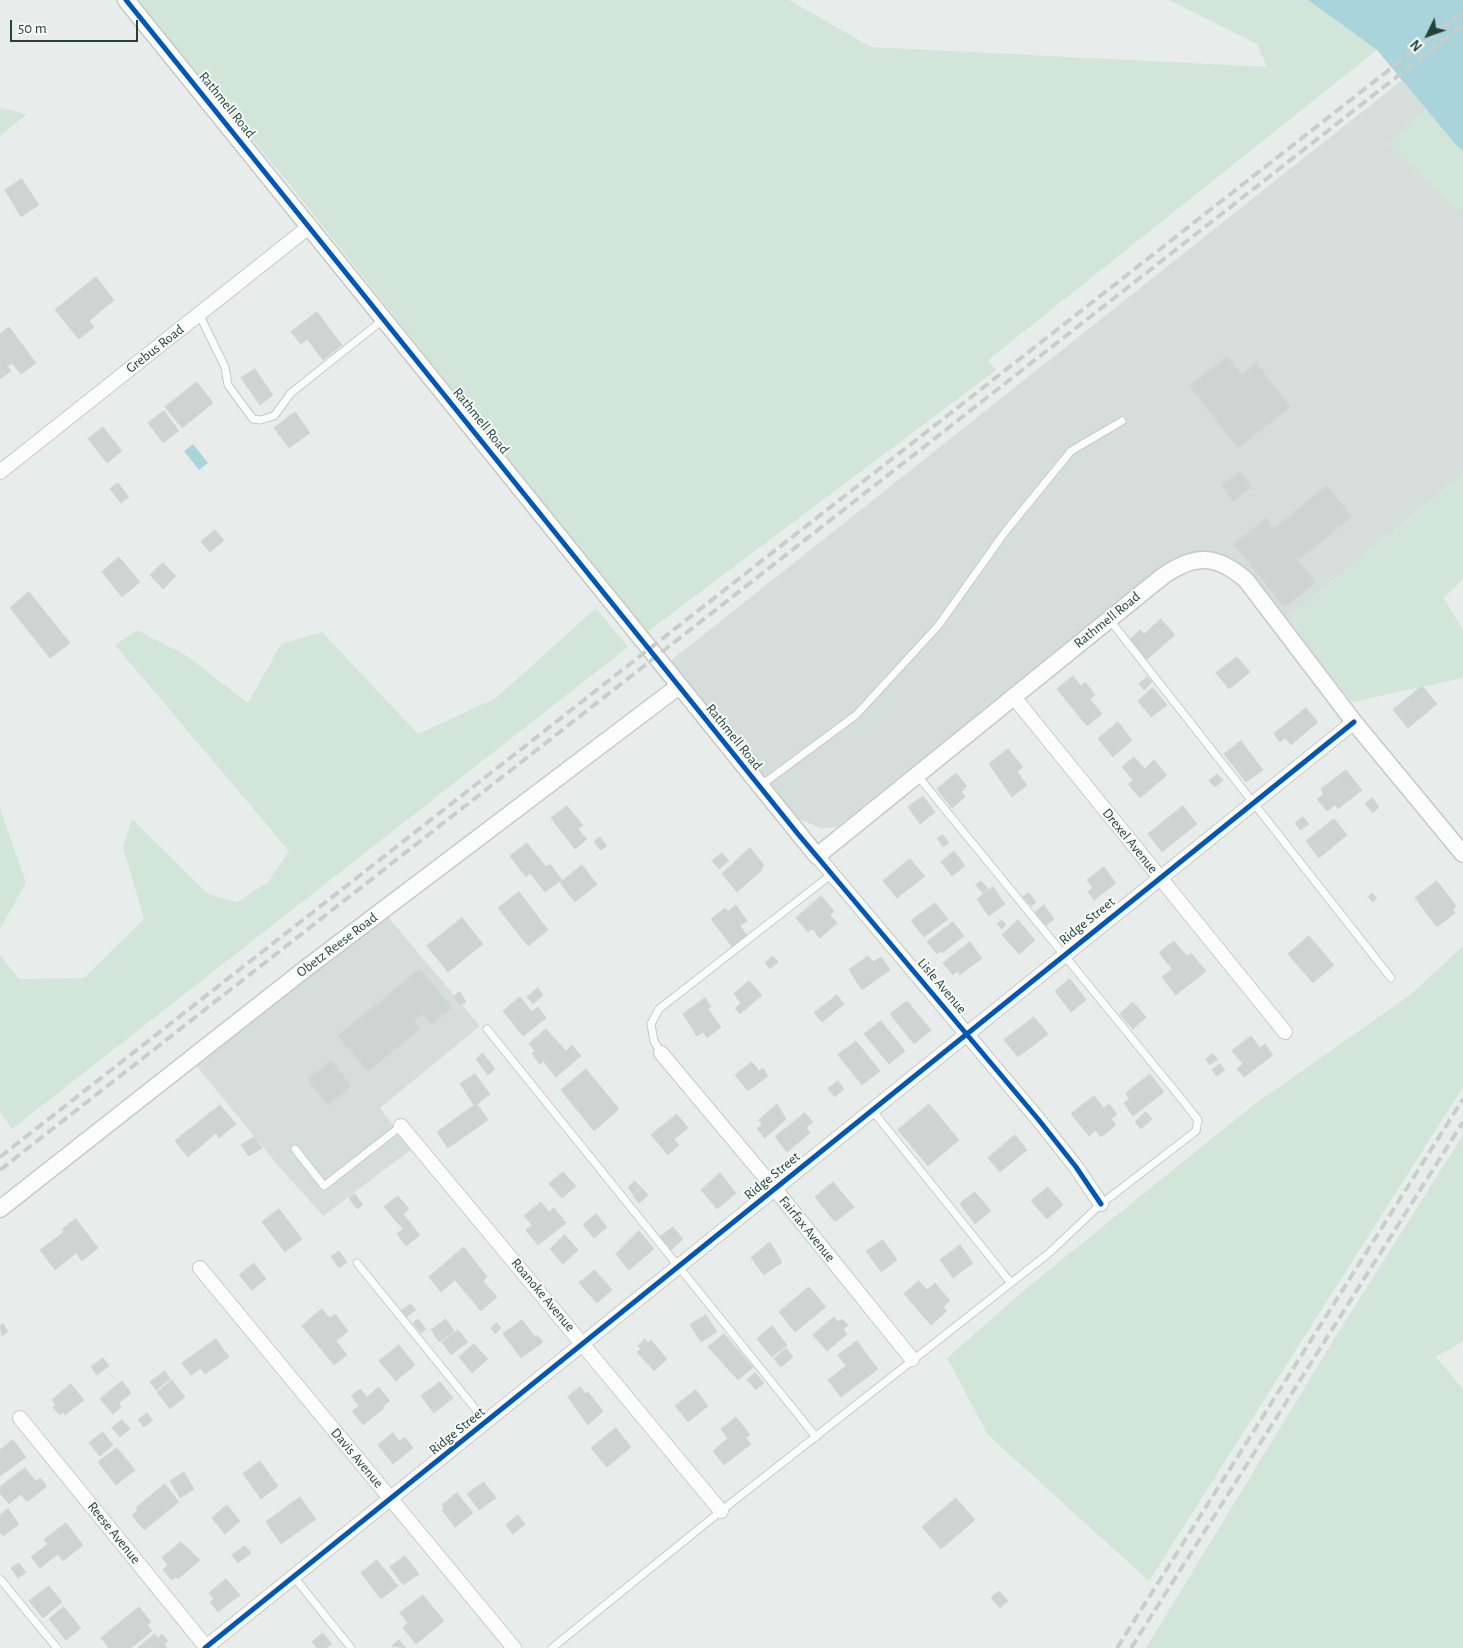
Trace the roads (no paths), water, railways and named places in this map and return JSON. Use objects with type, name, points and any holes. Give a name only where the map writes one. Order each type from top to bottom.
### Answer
[{"type":"street","name":"Rathmell Road","points":[[126,0],[817,856],[1109,619],[1181,564],[1204,559],[1227,566],[1246,580],[1354,722],[1463,854]]},
{"type":"street","name":"Grebus Road","points":[[0,472],[310,226]]},
{"type":"street","name":"Obetz Reese Road","points":[[0,1209],[306,969],[679,686]]},
{"type":"street","name":"Drexel Avenue","points":[[1013,696],[1285,1032]]},
{"type":"street","name":"Ridge Street","points":[[206,1648],[967,1032],[1354,722]]},
{"type":"street","name":"Lisle Avenue","points":[[817,856],[967,1032],[1076,1167],[1101,1204]]},
{"type":"street","name":"Fairfax Avenue","points":[[661,1054],[774,1188],[912,1359]]},
{"type":"street","name":"Roanoke Avenue","points":[[401,1126],[721,1511]]},
{"type":"street","name":"Davis Avenue","points":[[200,1268],[514,1648]]},
{"type":"street","name":"Reese Avenue","points":[[20,1418],[206,1648]]},
{"type":"lane","points":[[199,314],[225,367],[228,385],[253,418],[260,420],[274,416],[291,393],[384,318]]},
{"type":"lane","points":[[759,786],[856,715],[938,626],[1005,532],[1071,450],[1122,421]]},
{"type":"lane","points":[[1109,619],[1391,978]]},
{"type":"lane","points":[[552,1648],[912,1359],[1049,1253],[1101,1204],[1196,1131],[1198,1120],[1062,956],[916,775]]},
{"type":"lane","points":[[661,1054],[654,1041],[650,1024],[659,1009],[832,874]]},
{"type":"lane","points":[[487,1029],[816,1437]]},
{"type":"lane","points":[[872,1110],[1011,1283]]},
{"type":"lane","points":[[295,1149],[324,1186],[401,1126]]},
{"type":"lane","points":[[358,1263],[486,1422]]},
{"type":"lane","points":[[294,1577],[351,1648]]},
{"type":"lane","points":[[0,1579],[57,1648]]},
{"type":"water","points":[[1308,0],[1463,0],[1463,151],[1377,50]]},
{"type":"water","points":[[193,444],[208,463],[199,470],[184,451]]},
{"type":"railway","points":[[0,1157],[1463,12]]},
{"type":"railway","points":[[0,1170],[1463,25]]},
{"type":"railway","points":[[1117,1648],[1463,1099]]},
{"type":"railway","points":[[1131,1648],[1463,1122]]}]
